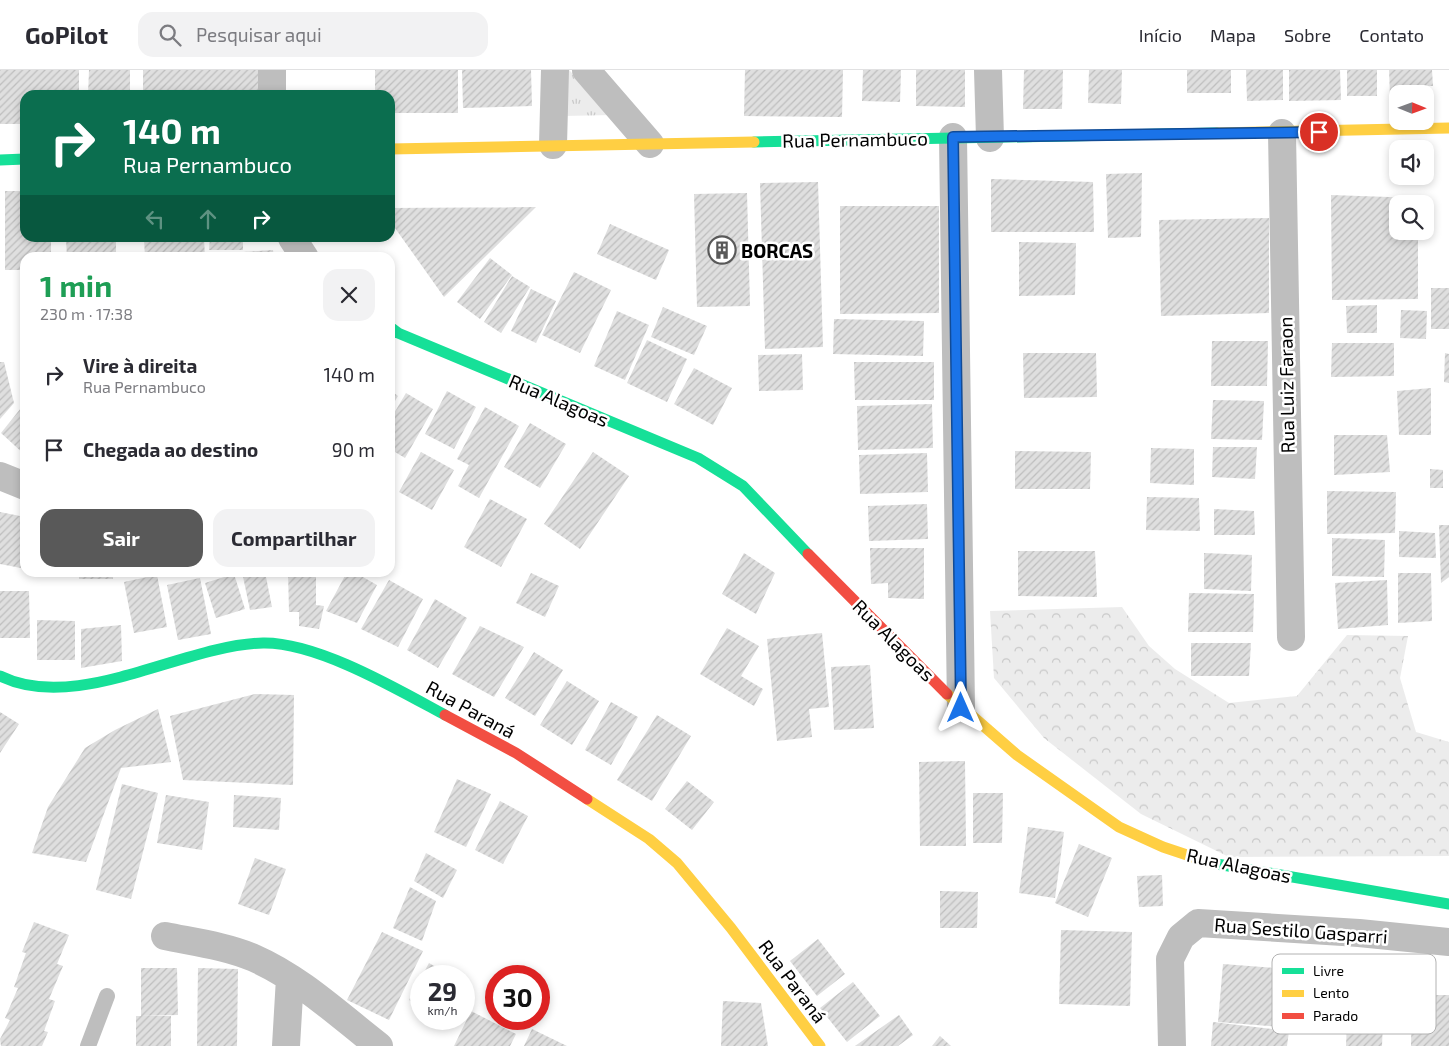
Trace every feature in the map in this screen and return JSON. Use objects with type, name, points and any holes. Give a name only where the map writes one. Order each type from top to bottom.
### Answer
[{"type":"street","points":[[272,70],[272,90]]},
{"type":"street","points":[[553,145],[555,70]]},
{"type":"street","points":[[586,70],[650,144]]},
{"type":"street","points":[[988,70],[990,138]]},
{"type":"street","name":"Rua Pernambuco","points":[[395,149],[953,137],[1282,133],[1449,128]]},
{"type":"street","name":"Rua Luiz Faraon","points":[[1282,133],[1291,637]]},
{"type":"street","points":[[953,137],[961,708]]},
{"type":"street","points":[[0,160],[20,159]]},
{"type":"street","name":"Rua Alagoas","points":[[395,330],[407,337],[698,458],[743,486],[783,530],[961,708],[1017,755],[1119,827],[1163,847],[1212,863],[1449,904]]},
{"type":"street","points":[[0,476],[20,484]]},
{"type":"street","name":"Rua Paraná","points":[[0,676],[12,682],[52,688],[104,681],[223,647],[264,643],[312,650],[408,694],[516,753],[649,839],[677,863],[731,928],[820,1046]]},
{"type":"street","name":"Rua Sestilo Gasparri","points":[[1172,1046],[1170,959],[1181,937],[1198,923],[1359,933],[1449,942]]},
{"type":"street","points":[[164,936],[211,944],[254,958],[290,978],[380,1046]]},
{"type":"street","points":[[286,1046],[290,978]]},
{"type":"lane","points":[[88,1046],[107,996]]},
{"type":"green space","points":[[563,70],[569,70],[613,115],[563,116]]},
{"type":"green space","points":[[1122,607],[1149,646],[1175,669],[1229,703],[1297,696],[1347,635],[1408,636],[1400,678],[1416,732],[1449,742],[1449,856],[1229,857],[1141,814],[1044,738],[994,678],[990,611]]},
{"type":"building","points":[[0,70],[79,70],[79,90],[20,90],[20,124],[0,124]]},
{"type":"building","points":[[89,70],[130,70],[130,90],[88,90]]},
{"type":"building","points":[[143,70],[259,70],[259,90],[143,90]]},
{"type":"building","points":[[375,70],[458,70],[458,113],[395,113],[395,90],[375,90]]},
{"type":"building","points":[[462,70],[531,70],[532,106],[463,108]]},
{"type":"building","points":[[745,70],[843,70],[842,117],[744,116]]},
{"type":"building","points":[[863,70],[901,70],[900,102],[862,101]]},
{"type":"building","points":[[916,70],[965,70],[965,107],[916,106]]},
{"type":"building","points":[[1024,70],[1063,70],[1062,109],[1023,109]]},
{"type":"building","points":[[1089,70],[1122,70],[1121,104],[1088,103]]},
{"type":"building","points":[[1187,70],[1231,70],[1231,93],[1187,93]]},
{"type":"building","points":[[1246,70],[1283,70],[1283,100],[1247,101]]},
{"type":"building","points":[[1289,70],[1340,70],[1341,100],[1289,101]]},
{"type":"building","points":[[1347,70],[1377,70],[1377,96],[1347,96]]},
{"type":"building","points":[[1389,70],[1432,70],[1433,85],[1390,85]]},
{"type":"building","points":[[1142,173],[1141,237],[1108,238],[1106,174]]},
{"type":"building","points":[[991,179],[1093,182],[1094,232],[991,232]]},
{"type":"building","points":[[818,182],[823,347],[765,349],[760,183]]},
{"type":"building","points":[[5,191],[20,191],[20,242],[51,242],[51,252],[20,252],[20,270],[5,270]]},
{"type":"building","name":"BORCAS","points":[[747,193],[750,306],[697,307],[694,194]]},
{"type":"building","points":[[1331,195],[1389,197],[1389,240],[1418,240],[1418,299],[1332,300]]},
{"type":"building","points":[[840,206],[939,206],[939,313],[840,314]]},
{"type":"building","points":[[536,207],[444,297],[395,228],[395,208]]},
{"type":"building","points":[[1269,218],[1269,313],[1161,316],[1159,220]]},
{"type":"building","points":[[610,224],[669,250],[656,280],[597,254]]},
{"type":"building","points":[[66,242],[116,242],[116,252],[67,252]]},
{"type":"building","points":[[144,242],[204,242],[205,252],[145,252]]},
{"type":"building","points":[[210,242],[243,242],[243,250],[209,250]]},
{"type":"building","points":[[1019,242],[1076,243],[1075,295],[1019,296]]},
{"type":"building","points":[[273,250],[273,252],[243,252]]},
{"type":"building","points":[[490,258],[512,275],[480,319],[457,302]]},
{"type":"building","points":[[574,272],[611,290],[580,353],[542,335]]},
{"type":"building","points":[[512,276],[530,287],[501,333],[484,322]]},
{"type":"building","points":[[1431,288],[1449,288],[1449,329],[1431,329]]},
{"type":"building","points":[[531,289],[556,301],[536,343],[511,331]]},
{"type":"building","points":[[1377,305],[1377,333],[1347,333],[1346,306]]},
{"type":"building","points":[[663,307],[707,326],[694,355],[651,337]]},
{"type":"building","points":[[1401,310],[1427,311],[1426,339],[1400,338]]},
{"type":"building","points":[[617,311],[649,325],[625,380],[594,366]]},
{"type":"building","points":[[834,319],[924,321],[923,356],[833,354]]},
{"type":"building","points":[[647,340],[687,359],[667,402],[627,383]]},
{"type":"building","points":[[1212,341],[1268,341],[1267,386],[1211,386]]},
{"type":"building","points":[[1332,343],[1394,343],[1394,376],[1331,377]]},
{"type":"building","points":[[1023,353],[1096,353],[1097,397],[1024,398]]},
{"type":"building","points":[[1445,353],[1449,354],[1449,383],[1444,382]]},
{"type":"building","points":[[802,354],[803,390],[759,391],[758,355]]},
{"type":"building","points":[[0,362],[4,362],[14,403],[0,419]]},
{"type":"building","points":[[854,362],[934,362],[934,400],[855,400]]},
{"type":"building","points":[[694,368],[732,388],[713,425],[674,404]]},
{"type":"building","points":[[1431,388],[1431,435],[1399,435],[1397,391]]},
{"type":"building","points":[[447,391],[476,407],[454,449],[425,434]]},
{"type":"building","points":[[406,393],[433,409],[405,458],[395,452],[395,412]]},
{"type":"building","points":[[1213,400],[1264,401],[1262,440],[1211,439]]},
{"type":"building","points":[[932,404],[933,448],[858,450],[857,406]]},
{"type":"building","points":[[485,407],[519,426],[479,498],[458,486],[469,465],[457,459]]},
{"type":"building","points":[[20,409],[20,450],[1,433]]},
{"type":"building","points":[[530,423],[566,444],[540,488],[504,467]]},
{"type":"building","points":[[1334,435],[1387,435],[1390,472],[1334,475]]},
{"type":"building","points":[[1213,447],[1257,447],[1255,479],[1212,477]]},
{"type":"building","points":[[1151,448],[1194,449],[1194,485],[1150,483]]},
{"type":"building","points":[[1015,451],[1091,452],[1090,489],[1015,489]]},
{"type":"building","points":[[421,452],[454,470],[432,510],[399,492]]},
{"type":"building","points":[[593,452],[629,476],[580,549],[544,524]]},
{"type":"building","points":[[927,453],[928,492],[860,494],[859,455]]},
{"type":"building","points":[[1430,469],[1443,470],[1443,488],[1430,488]]},
{"type":"building","points":[[1327,491],[1396,492],[1395,533],[1327,534]]},
{"type":"building","points":[[1147,497],[1199,498],[1200,531],[1146,530]]},
{"type":"building","points":[[490,499],[527,519],[501,567],[464,547]]},
{"type":"building","points":[[927,504],[928,539],[869,541],[868,506]]},
{"type":"building","points":[[1214,509],[1254,511],[1255,535],[1214,535]]},
{"type":"building","points":[[0,512],[20,516],[20,568],[0,564]]},
{"type":"building","points":[[1439,525],[1449,525],[1449,577],[1441,583]]},
{"type":"building","points":[[1399,531],[1435,533],[1436,558],[1399,557]]},
{"type":"building","points":[[1332,538],[1385,540],[1384,577],[1332,576]]},
{"type":"building","points":[[870,548],[924,548],[924,599],[888,598],[888,583],[871,584]]},
{"type":"building","points":[[1018,551],[1095,551],[1097,597],[1018,596]]},
{"type":"building","points":[[744,553],[775,573],[756,614],[722,594]]},
{"type":"building","points":[[1204,553],[1252,555],[1251,591],[1204,589]]},
{"type":"building","points":[[531,573],[559,586],[545,617],[516,603]]},
{"type":"building","points":[[1398,573],[1431,573],[1432,621],[1398,623]]},
{"type":"building","points":[[79,577],[113,577],[113,579],[79,579]]},
{"type":"building","points":[[157,577],[167,627],[134,633],[124,582]]},
{"type":"building","points":[[224,577],[235,577],[245,609],[216,618],[205,583]]},
{"type":"building","points":[[243,577],[266,577],[272,607],[250,610]]},
{"type":"building","points":[[288,577],[316,577],[316,605],[324,606],[319,629],[299,626],[299,612],[289,612]]},
{"type":"building","points":[[344,577],[363,577],[377,585],[357,623],[326,611]]},
{"type":"building","points":[[200,578],[211,634],[178,640],[167,585]]},
{"type":"building","points":[[389,580],[423,599],[398,647],[361,629]]},
{"type":"building","points":[[1387,580],[1388,625],[1338,629],[1335,583]]},
{"type":"building","points":[[0,591],[29,591],[30,638],[0,638]]},
{"type":"building","points":[[1189,593],[1254,594],[1253,632],[1188,632]]},
{"type":"building","points":[[435,599],[467,618],[438,668],[407,650]]},
{"type":"building","points":[[37,620],[75,621],[75,660],[37,660]]},
{"type":"building","points":[[121,625],[122,661],[81,668],[81,629]]},
{"type":"building","points":[[480,626],[524,647],[494,697],[452,674]]},
{"type":"building","points":[[727,628],[759,646],[741,676],[763,689],[754,706],[700,674]]},
{"type":"building","points":[[822,633],[829,707],[809,709],[812,737],[777,741],[767,639]]},
{"type":"building","points":[[1191,643],[1251,643],[1249,676],[1191,676]]},
{"type":"building","points":[[534,652],[563,670],[535,716],[505,698]]},
{"type":"building","points":[[870,665],[874,728],[834,730],[831,667]]},
{"type":"building","points":[[567,681],[599,701],[572,745],[540,725]]},
{"type":"building","points":[[255,694],[294,695],[293,785],[183,780],[170,716]]},
{"type":"building","points":[[611,702],[638,717],[611,765],[585,750]]},
{"type":"building","points":[[158,709],[171,762],[121,768],[86,862],[32,853],[48,807],[85,748],[115,730]]},
{"type":"building","points":[[0,712],[19,724],[0,753]]},
{"type":"building","points":[[657,715],[691,736],[652,801],[617,780]]},
{"type":"building","points":[[965,761],[966,846],[920,846],[919,762]]},
{"type":"building","points":[[457,779],[491,794],[466,847],[434,832]]},
{"type":"building","points":[[687,781],[714,802],[692,830],[665,809]]},
{"type":"building","points":[[122,784],[158,793],[131,899],[96,890]]},
{"type":"building","points":[[973,793],[1003,793],[1002,843],[973,843]]},
{"type":"building","points":[[166,795],[209,802],[202,850],[157,843]]},
{"type":"building","points":[[234,795],[281,798],[279,830],[233,827]]},
{"type":"building","points":[[500,801],[528,816],[503,864],[475,850]]},
{"type":"building","points":[[1028,827],[1064,832],[1055,898],[1019,893]]},
{"type":"building","points":[[1079,844],[1112,858],[1088,917],[1055,903]]},
{"type":"building","points":[[426,853],[457,870],[443,898],[414,881]]},
{"type":"building","points":[[255,858],[286,869],[269,915],[238,904]]},
{"type":"building","points":[[1162,875],[1163,906],[1139,907],[1137,876]]},
{"type":"building","points":[[410,887],[436,901],[422,941],[393,928]]},
{"type":"building","points":[[940,891],[978,892],[977,928],[940,928]]},
{"type":"building","points":[[34,922],[69,935],[57,964],[63,966],[49,999],[55,1001],[44,1031],[48,1032],[42,1046],[1,1046],[0,1039],[10,1020],[5,1018],[18,988],[14,987],[26,953],[22,952]]},
{"type":"building","points":[[1061,930],[1132,932],[1130,1006],[1059,1004]]},
{"type":"building","points":[[382,932],[423,951],[416,965],[410,965],[410,977],[389,1020],[347,1000]]},
{"type":"building","points":[[818,939],[845,974],[817,996],[790,961]]},
{"type":"building","points":[[1223,964],[1272,968],[1272,1026],[1218,1022]]},
{"type":"building","points":[[141,968],[177,968],[178,1015],[141,1016]]},
{"type":"building","points":[[198,968],[238,969],[237,1046],[197,1046]]},
{"type":"building","points":[[853,982],[880,1016],[847,1042],[820,1008]]},
{"type":"building","points":[[1436,995],[1449,995],[1449,1046],[1411,1046],[1411,1034],[1436,1034]]},
{"type":"building","points":[[723,1001],[761,1003],[768,1046],[721,1046]]},
{"type":"building","points":[[475,1013],[485,1018],[485,1030],[508,1030],[516,1034],[510,1046],[454,1046],[462,1030],[475,1030]]},
{"type":"building","points":[[899,1015],[913,1035],[898,1046],[855,1046]]},
{"type":"building","points":[[136,1016],[171,1016],[171,1046],[136,1046]]},
{"type":"building","points":[[1213,1022],[1272,1029],[1272,1034],[1289,1034],[1287,1046],[1211,1046]]},
{"type":"building","points":[[532,1030],[534,1030],[567,1046],[524,1046]]},
{"type":"building","points":[[1346,1034],[1382,1034],[1382,1046],[1346,1046]]},
{"type":"building","points":[[940,1036],[951,1046],[932,1046]]},
{"type":"traffic: fast","points":[[754,142],[1217,133]]},
{"type":"traffic: fast","points":[[0,160],[20,159]]},
{"type":"traffic: fast","points":[[395,331],[698,458],[743,486],[808,554]]},
{"type":"traffic: fast","points":[[0,676],[30,686],[62,687],[96,683],[199,654],[263,643],[284,645],[332,658],[381,681],[445,715]]},
{"type":"traffic: fast","points":[[1211,863],[1449,904]]},
{"type":"traffic: slow","points":[[1217,133],[1449,128]]},
{"type":"traffic: slow","points":[[395,149],[754,142]]},
{"type":"traffic: slow","points":[[947,694],[1017,755],[1119,827],[1163,847],[1211,863]]},
{"type":"traffic: slow","points":[[587,799],[649,839],[677,863],[731,928],[820,1046]]},
{"type":"traffic: jam","points":[[808,554],[947,694]]},
{"type":"traffic: jam","points":[[445,715],[516,753],[587,799]]},
{"type":"place","name":"BORCAS","points":[[722,250]]},
{"type":"route","points":[[961,708],[961,591],[953,137],[990,138],[1319,132]]}]
